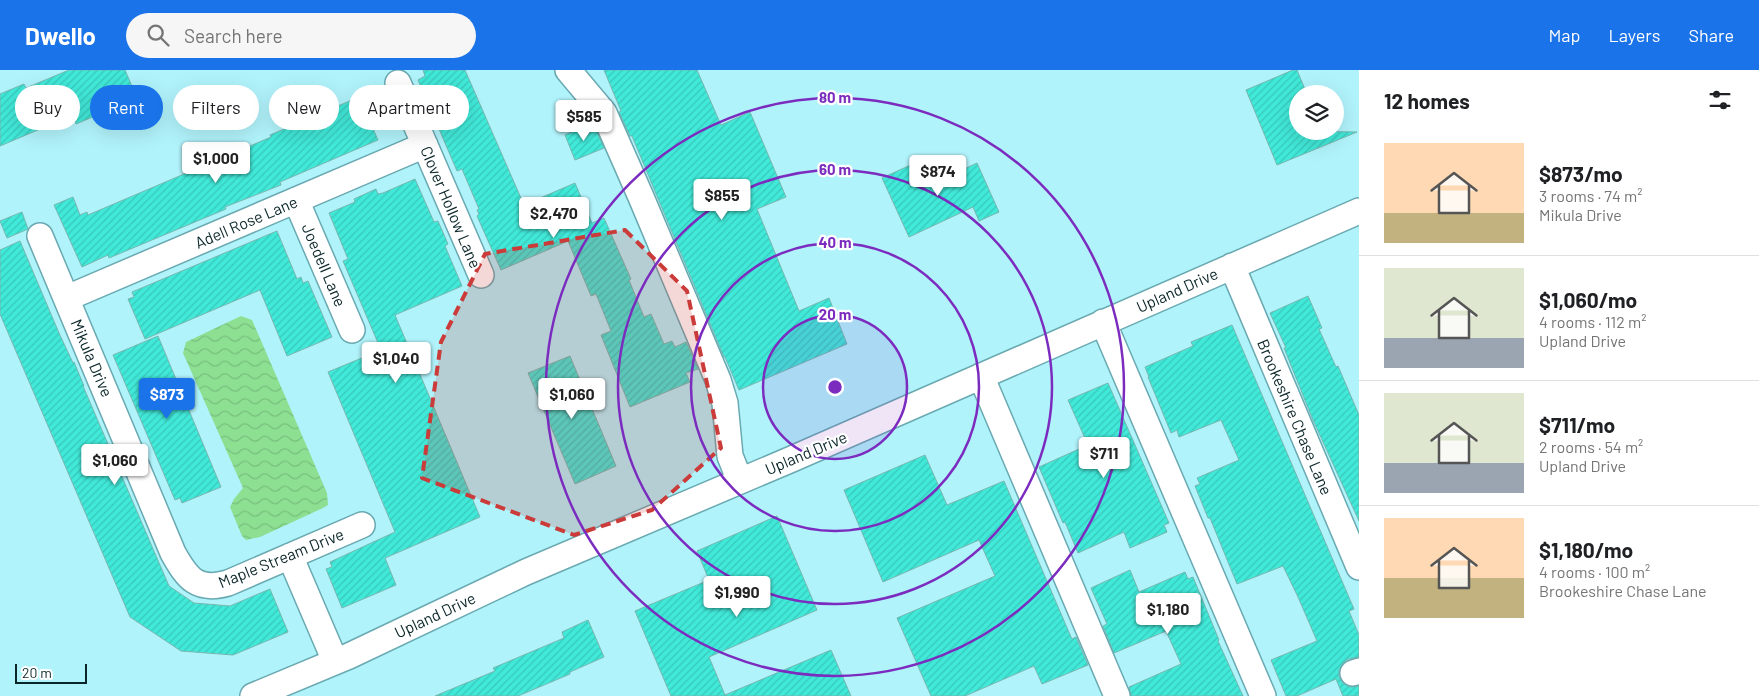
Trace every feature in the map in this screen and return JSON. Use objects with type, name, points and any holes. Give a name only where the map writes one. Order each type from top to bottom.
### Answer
[{"type":"street","points":[[568,70],[604,113],[641,196],[718,380],[725,404],[730,456],[740,481]]},
{"type":"street","name":"Clover Hollow Lane","points":[[398,83],[481,275]]},
{"type":"street","name":"Adell Rose Lane","points":[[67,298],[425,145]]},
{"type":"street","name":"Joedell Lane","points":[[296,200],[352,330]]},
{"type":"street","name":"Upland Drive","points":[[253,696],[349,656],[526,572],[740,481],[1359,211]]},
{"type":"street","name":"Mikula Drive","points":[[40,236],[173,553],[182,570],[199,585]]},
{"type":"street","name":"Brookeshire Chase Lane","points":[[1232,266],[1359,567]]},
{"type":"street","points":[[1103,322],[1262,696]]},
{"type":"street","points":[[981,376],[1116,696]]},
{"type":"street","name":"Maple Stream Drive","points":[[199,585],[214,587],[228,583],[362,524]]},
{"type":"street","points":[[290,556],[335,661]]},
{"type":"highlighted area","points":[[625,230],[687,291],[721,448],[652,510],[574,535],[422,478],[441,342],[485,254]]},
{"type":"water","points":[[241,316],[252,320],[327,493],[328,505],[260,537],[246,540],[242,536],[230,507],[243,488],[183,353],[186,342]]},
{"type":"building","points":[[69,70],[125,70],[131,85],[90,85],[90,118],[80,122],[80,85],[33,85]]},
{"type":"building","points":[[423,70],[465,70],[524,205],[575,183],[592,223],[604,218],[631,279],[629,280],[644,317],[651,314],[664,344],[672,341],[675,347],[686,342],[698,369],[686,373],[690,382],[630,407],[601,335],[611,331],[596,294],[591,296],[568,241],[501,270],[477,216],[479,214],[477,210],[479,209],[462,169],[457,171],[439,130],[469,130],[469,85],[420,85],[418,80],[425,76]]},
{"type":"building","points":[[604,70],[697,70],[721,125],[750,112],[786,197],[757,209],[799,311],[829,298],[847,344],[739,390],[632,136],[630,136],[619,112],[621,111]]},
{"type":"building","points":[[1297,70],[1303,85],[1289,85],[1289,140],[1338,140],[1277,165],[1246,90]]},
{"type":"building","points":[[15,88],[15,130],[38,130],[0,146],[0,94]]},
{"type":"building","points":[[349,101],[349,130],[374,130],[378,140],[280,182],[281,185],[225,207],[226,209],[109,258],[108,255],[82,267],[54,205],[73,197],[80,215],[87,212],[88,215],[271,137],[270,135],[282,130],[339,130],[339,106]]},
{"type":"building","points":[[593,123],[604,148],[575,160],[565,135]]},
{"type":"building","points":[[1344,132],[1357,132],[1344,137]]},
{"type":"building","points":[[915,163],[926,187],[977,163],[999,212],[979,221],[973,207],[909,237],[882,178]]},
{"type":"building","points":[[415,179],[434,222],[438,221],[448,244],[445,246],[462,286],[395,315],[480,517],[385,558],[396,585],[342,608],[326,569],[332,567],[330,562],[395,532],[328,372],[381,350],[343,261],[348,259],[329,213],[355,202],[354,199],[376,189],[378,194],[383,193]]},
{"type":"building","points":[[22,212],[28,229],[7,238],[0,221]]},
{"type":"building","points":[[277,231],[297,279],[301,277],[303,283],[308,281],[332,337],[287,356],[260,290],[145,339],[128,299],[134,297],[132,292]]},
{"type":"building","points":[[20,241],[59,333],[74,362],[169,586],[194,603],[230,606],[270,589],[288,632],[233,655],[181,651],[130,617],[0,314],[0,250]]},
{"type":"building","points":[[1308,296],[1322,328],[1319,329],[1336,367],[1338,366],[1359,415],[1359,521],[1313,420],[1284,348],[1286,348],[1270,313]]},
{"type":"building","points":[[1232,325],[1354,609],[1349,611],[1359,635],[1359,657],[1348,659],[1343,663],[1339,670],[1339,677],[1343,683],[1350,687],[1359,686],[1359,696],[1343,696],[1336,679],[1297,696],[1286,696],[1271,660],[1317,641],[1298,597],[1283,566],[1237,584],[1195,486],[1200,484],[1197,478],[1239,460],[1221,420],[1179,437],[1177,430],[1171,433],[1148,377],[1145,367],[1193,346],[1191,342]]},
{"type":"building","points":[[158,336],[221,487],[182,503],[180,498],[175,500],[113,355]]},
{"type":"building","points":[[570,356],[616,466],[575,484],[528,373]]},
{"type":"building","points":[[1108,383],[1169,523],[1164,525],[1167,532],[1130,548],[1124,532],[1078,553],[1039,467],[1088,445],[1068,400]]},
{"type":"building","points":[[925,455],[947,505],[1004,481],[1071,637],[1072,639],[1076,637],[1088,665],[1042,684],[1034,666],[965,696],[931,696],[897,618],[995,576],[979,540],[883,582],[844,490]]},
{"type":"building","points":[[777,516],[817,610],[709,657],[725,695],[831,650],[851,696],[671,696],[635,611],[709,580],[697,551]]},
{"type":"building","points":[[1130,570],[1139,592],[1185,572],[1188,579],[1193,577],[1218,641],[1243,696],[1131,696],[1129,687],[1181,664],[1166,631],[1114,653],[1103,626],[1107,624],[1091,588]]},
{"type":"building","points":[[588,620],[604,657],[570,672],[570,674],[518,696],[435,696],[495,671],[493,668],[564,638],[562,632]]}]
